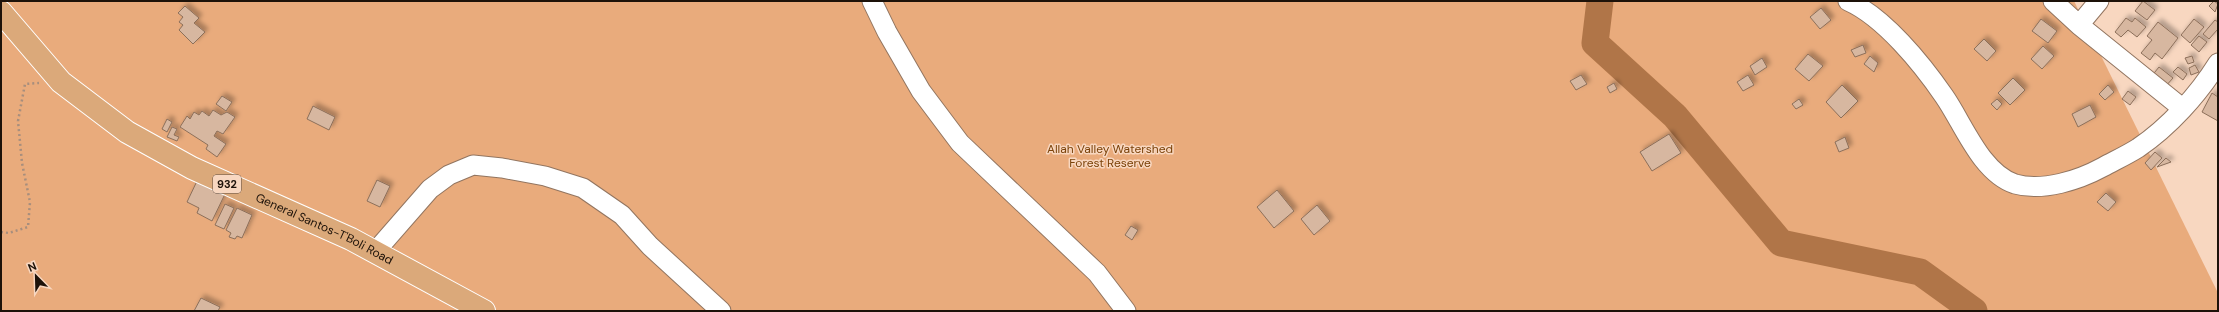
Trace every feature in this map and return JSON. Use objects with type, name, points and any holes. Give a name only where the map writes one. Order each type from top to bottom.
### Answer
[{"type":"main road","name":"General Santos-T'Boli Road","points":[[1,12],[61,82],[127,132],[192,168],[375,252],[484,311]]},
{"type":"street","points":[[872,1],[887,32],[921,91],[960,143],[1097,273],[1126,311]]},
{"type":"street","points":[[1848,1],[1863,8],[1912,53],[1944,96],[1979,154],[1996,172],[2015,184],[2036,186],[2062,183],[2096,170],[2137,148],[2175,117],[2218,63]]},
{"type":"street","points":[[2053,1],[2079,25],[2182,108]]},
{"type":"street","points":[[2079,25],[2099,1]]},
{"type":"street","points":[[375,252],[430,189],[449,175],[473,165],[502,168],[545,176],[583,188],[622,214],[650,246],[721,311]]},
{"type":"path","points":[[1,232],[9,232],[28,227],[30,202],[22,163],[18,120],[25,84],[61,82]]},
{"type":"green space","name":"Allah Valley Watershed Forest Reserve","points":[[1,1],[2074,1],[2218,293],[2218,311],[1,311]]},
{"type":"building","points":[[2143,1],[2155,10],[2147,20],[2135,11]]},
{"type":"building","points":[[2214,1],[2218,4],[2215,12],[2209,6]]},
{"type":"building","points":[[185,6],[199,18],[194,23],[205,32],[193,44],[179,30],[183,25],[179,22],[183,17],[178,13]]},
{"type":"building","points":[[1821,8],[1831,20],[1820,29],[1810,17]]},
{"type":"building","points":[[2126,18],[2132,22],[2135,18],[2146,27],[2137,37],[2128,30],[2121,37],[2115,32]]},
{"type":"building","points":[[2041,19],[2057,31],[2048,43],[2032,31]]},
{"type":"building","points":[[2194,19],[2204,27],[2190,43],[2181,35]]},
{"type":"building","points":[[2215,20],[2218,22],[2218,29],[2209,39],[2203,34]]},
{"type":"building","points":[[2158,22],[2178,38],[2162,59],[2155,53],[2150,60],[2141,53],[2152,40],[2147,36]]},
{"type":"building","points":[[2199,36],[2207,42],[2199,52],[2191,45]]},
{"type":"building","points":[[1984,39],[1996,51],[1987,61],[1974,49]]},
{"type":"building","points":[[1863,45],[1866,53],[1855,57],[1851,50]]},
{"type":"building","points":[[2043,46],[2054,56],[2042,69],[2031,59]]},
{"type":"building","points":[[1808,54],[1823,66],[1809,81],[1795,69]]},
{"type":"building","points":[[1870,56],[1878,63],[1874,72],[1864,64]]},
{"type":"building","points":[[2192,56],[2194,62],[2188,64],[2185,58]]},
{"type":"building","points":[[1762,58],[1767,67],[1755,75],[1750,66]]},
{"type":"building","points":[[2195,65],[2199,72],[2191,75],[2189,68]]},
{"type":"building","points":[[2159,67],[2173,78],[2165,87],[2150,78]]},
{"type":"building","points":[[2178,67],[2187,74],[2183,80],[2173,72]]},
{"type":"building","points":[[1581,75],[1587,84],[1576,90],[1570,81]]},
{"type":"building","points":[[1748,75],[1754,85],[1743,91],[1737,82]]},
{"type":"building","points":[[2013,78],[2025,90],[2010,105],[1998,93]]},
{"type":"building","points":[[1614,83],[1617,89],[1610,93],[1607,87]]},
{"type":"building","points":[[1842,85],[1858,101],[1841,118],[1826,102]]},
{"type":"building","points":[[2108,85],[2114,92],[2105,100],[2099,94]]},
{"type":"building","points":[[2128,91],[2136,97],[2130,105],[2122,99]]},
{"type":"building","points":[[2212,93],[2218,97],[2218,121],[2202,112]]},
{"type":"building","points":[[222,96],[232,102],[226,111],[216,104]]},
{"type":"building","points":[[1799,99],[1803,105],[1796,109],[1792,104]]},
{"type":"building","points":[[1997,99],[2002,104],[1997,110],[1991,104]]},
{"type":"building","points":[[2090,105],[2096,117],[2078,127],[2072,114]]},
{"type":"building","points":[[313,106],[335,117],[329,130],[307,119]]},
{"type":"building","points":[[213,110],[221,115],[227,112],[235,117],[223,134],[217,131],[214,136],[226,144],[217,157],[206,149],[208,145],[180,127],[187,116],[190,119],[194,112],[199,115],[202,111],[209,116]]},
{"type":"building","points":[[167,119],[172,122],[167,132],[162,129]]},
{"type":"building","points":[[172,127],[177,129],[174,135],[179,137],[177,141],[167,137]]},
{"type":"building","points":[[1669,134],[1681,153],[1652,171],[1640,152]]},
{"type":"building","points":[[1845,137],[1849,148],[1839,152],[1835,142]]},
{"type":"building","points":[[2155,152],[2162,158],[2151,170],[2145,163]]},
{"type":"building","points":[[2166,158],[2171,162],[2157,167]]},
{"type":"building","points":[[377,180],[390,186],[380,207],[367,201]]},
{"type":"building","points":[[197,181],[225,194],[212,221],[197,213],[199,208],[187,202]]},
{"type":"building","points":[[1277,190],[1294,211],[1274,228],[1257,207]]},
{"type":"building","points":[[2106,193],[2116,202],[2108,211],[2097,202]]},
{"type":"building","points":[[225,204],[234,208],[224,229],[215,225]]},
{"type":"building","points":[[1317,205],[1330,221],[1314,235],[1301,219]]},
{"type":"building","points":[[237,208],[252,215],[242,238],[237,236],[235,239],[229,237],[231,233],[226,230]]},
{"type":"building","points":[[1131,226],[1138,230],[1132,240],[1125,235]]},
{"type":"building","points":[[201,298],[220,307],[218,311],[194,311]]},
{"type":"waterway","points":[[1600,1],[1595,43],[1675,116],[1781,243],[1920,272],[1974,311]]}]
